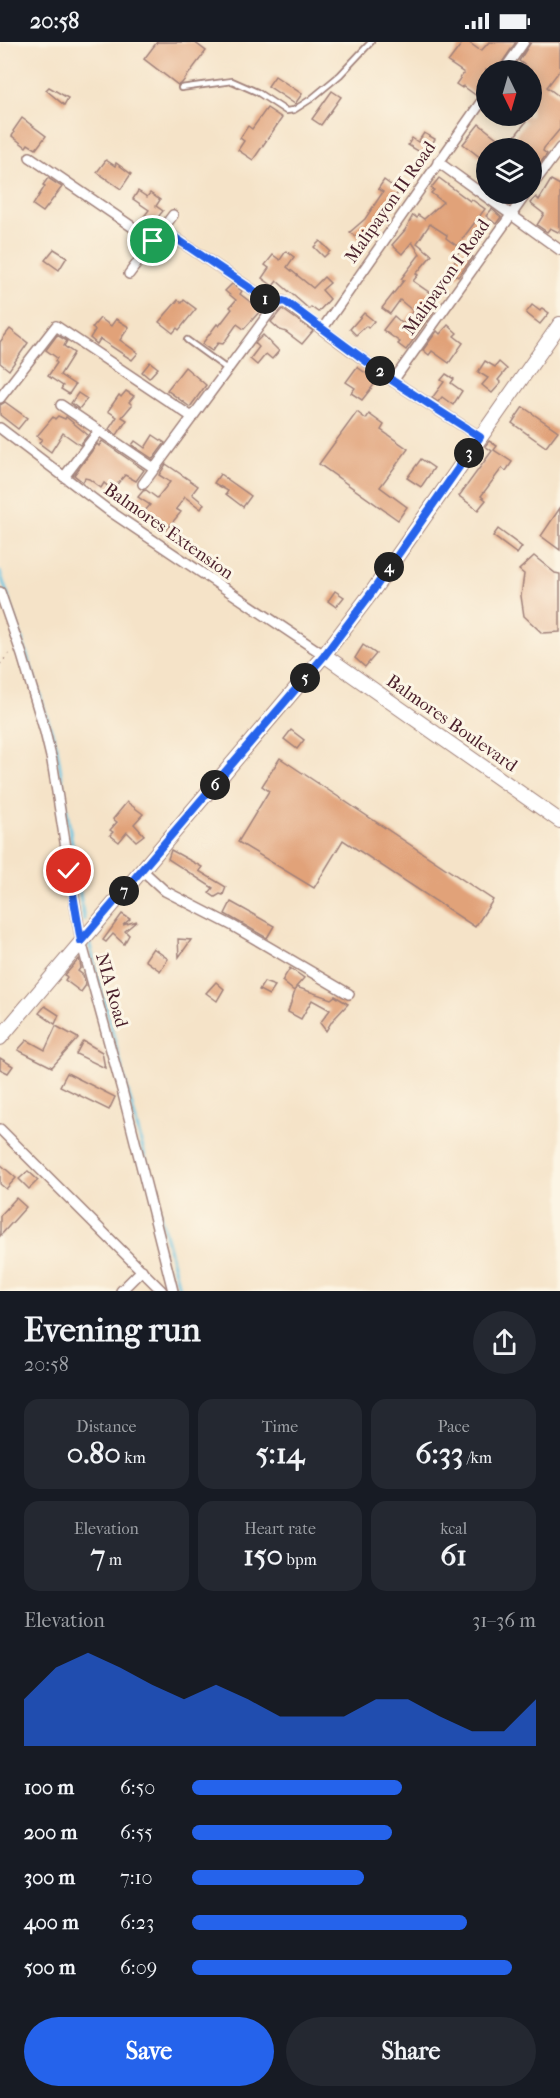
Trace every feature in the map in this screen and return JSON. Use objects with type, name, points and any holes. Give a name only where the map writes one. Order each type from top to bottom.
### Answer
[{"type":"main road","points":[[0,1038],[324,656],[372,592],[560,324]]},
{"type":"main road","name":"Balmores Boulevard","points":[[324,656],[560,821]]},
{"type":"street","points":[[511,60],[524,42]]},
{"type":"street","name":"Malipayon II Road","points":[[322,328],[476,109]]},
{"type":"street","points":[[542,172],[560,148]]},
{"type":"street","points":[[30,157],[153,241]]},
{"type":"street","points":[[438,162],[560,250]]},
{"type":"street","name":"Malipayon I Road","points":[[393,381],[518,204]]},
{"type":"street","points":[[129,274],[173,214]]},
{"type":"street","points":[[162,229],[275,305]]},
{"type":"street","points":[[143,484],[275,305],[283,301],[393,381],[480,437]]},
{"type":"street","points":[[0,398],[56,326],[192,417]]},
{"type":"street","points":[[61,405],[154,468]]},
{"type":"street","name":"Balmores Extension","points":[[0,428],[159,545],[324,656]]},
{"type":"street","points":[[64,477],[99,431]]},
{"type":"street","name":"NIA Road","points":[[0,592],[45,732],[52,761],[81,941],[173,1291]]},
{"type":"street","points":[[141,870],[165,891],[233,926],[349,994]]},
{"type":"street","points":[[0,1129],[162,1291]]},
{"type":"street","points":[[121,1291],[142,1270]]},
{"type":"lane","points":[[181,88],[232,81],[257,92],[286,111],[294,110],[340,75],[371,42]]},
{"type":"lane","points":[[187,340],[227,369]]},
{"type":"path","points":[[0,664],[18,646]]},
{"type":"building","points":[[157,42],[194,42],[206,51],[182,83],[178,85],[144,59]]},
{"type":"building","points":[[463,42],[468,42],[481,51],[489,42],[516,42],[504,60],[476,60],[476,95],[456,84],[464,73],[448,62]]},
{"type":"building","points":[[531,42],[560,42],[560,70],[547,87],[560,97],[560,129],[544,148],[543,151],[547,154],[542,161],[542,138],[513,138],[523,126],[542,126],[542,60],[520,60]]},
{"type":"building","points":[[275,76],[302,94],[295,104],[268,86]]},
{"type":"building","points":[[49,87],[68,98],[64,105],[46,90]]},
{"type":"building","points":[[332,91],[341,97],[321,125],[312,119]]},
{"type":"building","points":[[267,108],[282,118],[253,160],[238,150],[244,141],[240,138],[248,126],[252,129]]},
{"type":"building","points":[[22,118],[46,136],[36,149],[28,144],[26,147],[12,136]]},
{"type":"building","points":[[477,126],[482,126],[497,138],[476,138],[476,154],[463,144]]},
{"type":"building","points":[[424,133],[435,139],[425,155],[408,145],[412,138],[418,142]]},
{"type":"building","points":[[106,160],[115,166],[116,163],[131,174],[121,189],[97,172]]},
{"type":"building","points":[[48,178],[62,187],[43,212],[33,205]]},
{"type":"building","points":[[439,178],[485,209],[457,246],[446,238],[447,235],[430,224],[417,243],[432,255],[413,281],[433,295],[428,302],[436,308],[406,350],[398,344],[400,342],[383,330],[394,316],[403,324],[413,311],[400,300],[390,314],[382,308],[404,280],[401,279],[420,254],[412,242],[402,254],[392,245],[405,230],[413,215],[424,219],[443,202],[431,193],[434,190],[431,188]]},
{"type":"building","points":[[384,180],[399,191],[396,199],[374,226],[377,229],[361,241],[350,232],[365,219],[383,192],[378,189]]},
{"type":"building","points":[[551,180],[560,185],[560,233],[550,228],[547,232],[537,225],[544,214],[531,204],[542,204],[542,195]]},
{"type":"building","points":[[138,191],[147,197],[150,193],[160,200],[156,206],[163,211],[148,229],[139,223],[149,210],[133,199]]},
{"type":"building","points":[[492,209],[501,217],[496,224],[486,216]]},
{"type":"building","points":[[320,241],[330,251],[324,257],[314,247]]},
{"type":"building","points":[[54,249],[67,257],[59,270],[45,260]]},
{"type":"building","points":[[462,249],[473,257],[458,277],[449,270],[456,260],[454,258]]},
{"type":"building","points":[[286,251],[294,257],[287,267],[313,288],[324,277],[330,283],[322,290],[330,299],[318,312],[311,307],[309,309],[277,281],[273,286],[262,278],[269,268],[265,265],[273,255],[280,260]]},
{"type":"building","points":[[232,284],[242,291],[240,294],[261,310],[244,329],[237,324],[223,344],[218,343],[212,351],[202,344],[232,309],[230,307],[236,300],[225,291]]},
{"type":"building","points":[[178,300],[182,303],[184,300],[196,309],[179,330],[177,328],[173,333],[159,322]]},
{"type":"building","points":[[532,305],[540,311],[542,308],[549,313],[540,324],[526,313]]},
{"type":"building","points":[[282,309],[313,331],[302,344],[271,322]]},
{"type":"building","points":[[364,313],[374,321],[368,328],[366,326],[356,335],[350,329]]},
{"type":"building","points":[[100,318],[111,326],[116,319],[129,327],[120,340],[138,353],[132,360],[100,339],[97,344],[90,338],[95,330],[92,328]]},
{"type":"building","points":[[448,325],[457,333],[454,336],[463,343],[449,363],[432,351],[429,355],[423,350],[437,331],[440,334]]},
{"type":"building","points":[[10,329],[28,343],[9,370],[0,363],[0,342]]},
{"type":"building","points":[[57,335],[67,341],[64,346],[74,353],[60,375],[75,385],[69,394],[61,389],[63,386],[48,376],[57,363],[55,361],[57,358],[46,350]]},
{"type":"building","points":[[263,335],[279,351],[272,359],[266,354],[257,365],[250,359],[259,347],[255,343]]},
{"type":"building","points":[[485,361],[495,367],[499,362],[507,369],[498,380],[501,383],[492,393],[482,385],[488,378],[478,372]]},
{"type":"building","points":[[150,362],[158,368],[149,378],[142,372]]},
{"type":"building","points":[[185,367],[206,385],[190,407],[167,390]]},
{"type":"building","points":[[357,367],[377,381],[362,400],[351,393],[355,388],[346,382]]},
{"type":"building","points":[[446,374],[454,379],[451,383],[462,391],[453,405],[442,397],[438,402],[432,398],[444,382],[441,380]]},
{"type":"building","points":[[126,391],[134,396],[129,402],[132,405],[122,417],[127,420],[117,435],[109,429],[117,417],[108,411],[119,395],[121,397]]},
{"type":"building","points":[[78,393],[87,399],[79,409],[71,403]]},
{"type":"building","points":[[5,402],[27,418],[18,429],[0,415],[0,405]]},
{"type":"building","points":[[523,407],[558,431],[546,447],[512,423]]},
{"type":"building","points":[[357,412],[366,419],[369,414],[384,425],[381,430],[408,449],[380,487],[407,507],[398,520],[319,464]]},
{"type":"building","points":[[58,416],[65,419],[66,417],[88,435],[80,445],[63,433],[51,452],[39,443],[42,439],[37,436],[53,417],[55,419]]},
{"type":"building","points":[[153,435],[165,443],[153,459],[132,445],[135,441],[145,448]]},
{"type":"building","points":[[102,441],[144,470],[136,481],[125,475],[112,490],[104,483],[101,488],[89,479],[85,478],[83,482],[74,475],[97,444],[99,446]]},
{"type":"building","points":[[489,441],[497,446],[494,450],[512,462],[506,471],[502,468],[481,496],[486,500],[478,510],[459,496],[492,451],[485,446]]},
{"type":"building","points":[[421,459],[434,468],[421,487],[407,478]]},
{"type":"building","points":[[166,464],[198,486],[192,494],[204,504],[201,509],[185,497],[176,509],[181,512],[166,530],[145,511],[150,505],[138,497],[146,490],[157,498],[170,482],[159,475]]},
{"type":"building","points":[[220,474],[251,496],[243,507],[226,494],[228,491],[214,483]]},
{"type":"building","points":[[560,508],[560,550],[541,536]]},
{"type":"building","points":[[498,529],[522,547],[517,554],[493,536]]},
{"type":"building","points":[[534,556],[555,573],[560,574],[560,632],[542,633],[524,616],[521,596],[524,574],[519,570]]},
{"type":"building","points":[[335,591],[344,597],[336,607],[328,601]]},
{"type":"building","points":[[363,645],[376,654],[365,667],[355,658]]},
{"type":"building","points":[[291,730],[304,740],[297,749],[284,739]]},
{"type":"building","points":[[280,758],[493,900],[475,927],[343,840],[314,888],[238,842],[269,791],[262,786]]},
{"type":"building","points":[[127,802],[143,814],[134,824],[144,835],[136,841],[127,832],[119,842],[110,835],[113,832],[110,830],[117,822],[113,819]]},
{"type":"building","points":[[171,850],[202,867],[199,871],[226,887],[223,895],[215,897],[209,893],[213,888],[168,859]]},
{"type":"building","points":[[231,902],[274,926],[267,938],[225,914]]},
{"type":"building","points":[[122,914],[130,919],[123,925],[137,921],[125,931],[129,935],[124,944],[113,934],[106,942],[103,940]]},
{"type":"building","points":[[178,939],[191,940],[179,957]]},
{"type":"building","points":[[153,948],[168,959],[160,971],[145,960]]},
{"type":"building","points":[[79,959],[81,967],[78,971],[83,975],[86,985],[81,992],[65,980],[67,977],[65,975]]},
{"type":"building","points":[[290,968],[304,978],[296,987],[331,999],[335,996],[348,1004],[326,1031],[320,1023],[330,1010],[312,1000],[301,1019],[288,1012],[296,988],[294,991],[282,981]]},
{"type":"building","points":[[216,982],[224,989],[217,1001],[206,993]]},
{"type":"building","points":[[264,982],[275,986],[269,995],[259,990]]},
{"type":"building","points":[[45,1006],[59,1015],[55,1024],[39,1013]]},
{"type":"building","points":[[56,1026],[78,1038],[52,1067],[18,1050],[27,1040],[45,1050]]},
{"type":"building","points":[[83,1041],[102,1052],[105,1068],[76,1054]]},
{"type":"building","points":[[0,1058],[13,1066],[8,1073],[0,1069]]},
{"type":"building","points":[[67,1073],[115,1097],[109,1110],[60,1086]]},
{"type":"building","points":[[0,1164],[16,1178],[6,1189],[0,1184]]},
{"type":"building","points":[[28,1171],[38,1180],[29,1189],[19,1179]]},
{"type":"building","points":[[16,1198],[26,1207],[0,1236],[0,1216]]},
{"type":"waterway","points":[[0,572],[57,748],[84,920]]},
{"type":"waterway","points":[[89,942],[180,1291]]},
{"type":"route","points":[[69,871],[81,941],[324,656],[372,592],[480,437],[393,381],[286,302],[279,302],[275,305],[162,229],[153,241]]}]
